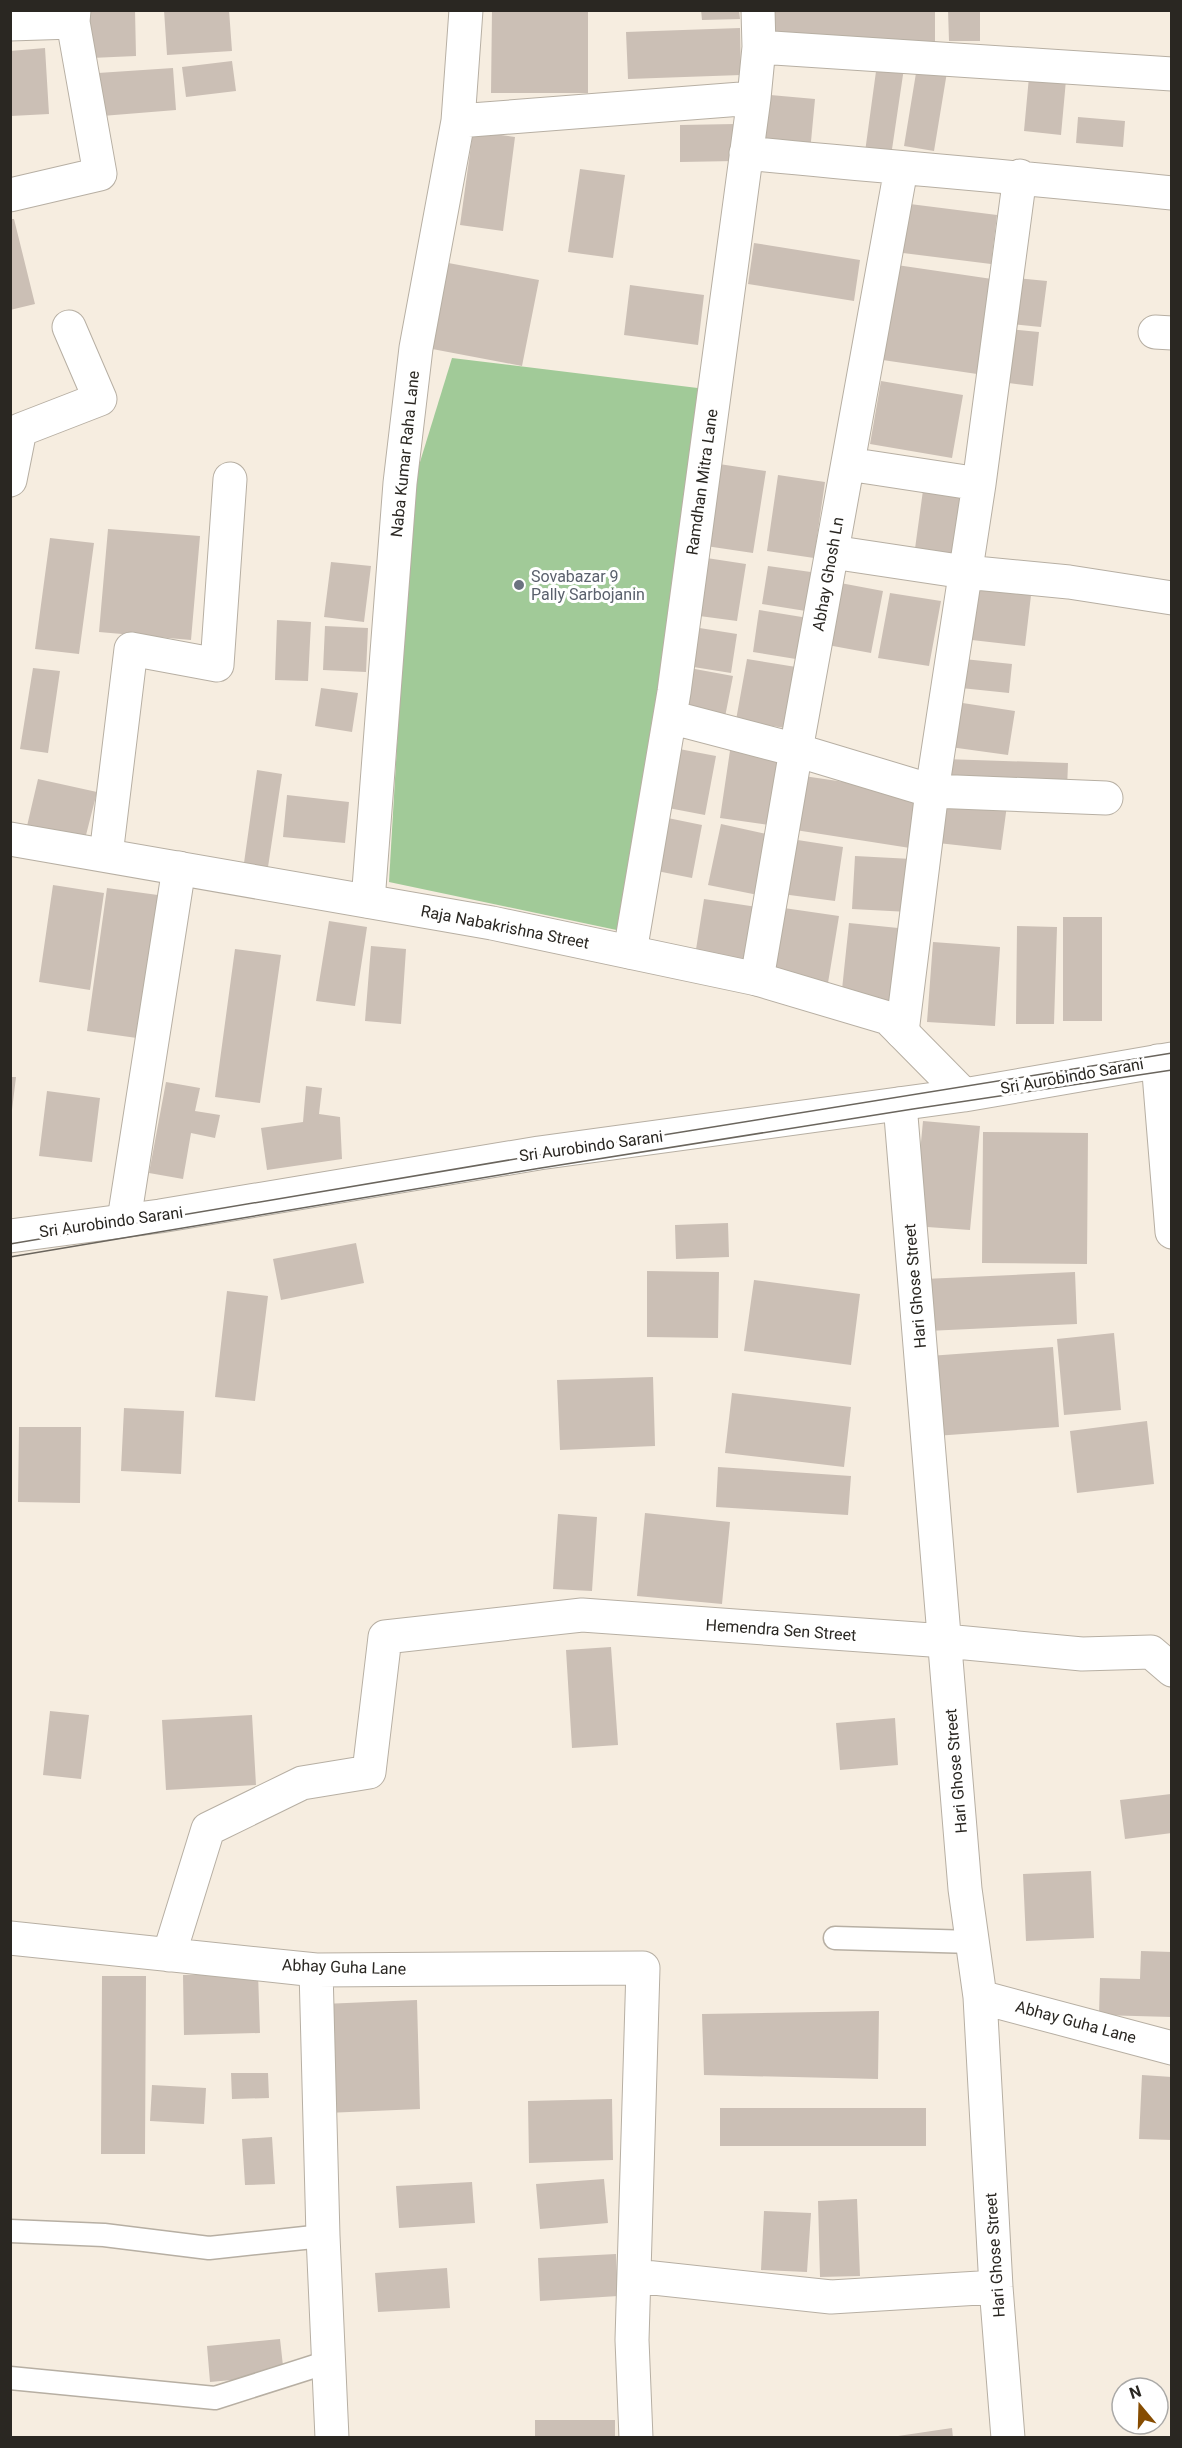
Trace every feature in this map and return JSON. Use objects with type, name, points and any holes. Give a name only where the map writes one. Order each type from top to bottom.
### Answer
[{"type":"street","name":"Naba Kumar Raha Lane","points":[[368,901],[400,483],[416,348],[458,121],[466,10]]},
{"type":"street","name":"Ramdhan Mitra Lane","points":[[630,952],[670,717],[754,98],[759,47],[758,10]]},
{"type":"street","points":[[10,24],[74,16],[100,174],[10,195]]},
{"type":"street","points":[[759,47],[1172,74]]},
{"type":"street","points":[[458,121],[754,98]]},
{"type":"street","points":[[746,153],[901,168],[1020,176],[1172,193]]},
{"type":"street","name":"Abhay Ghosh Ln","points":[[757,980],[901,168]]},
{"type":"street","points":[[902,1032],[932,791],[979,484],[1020,176]]},
{"type":"street","points":[[10,480],[20,430],[100,399],[69,327]]},
{"type":"street","points":[[848,464],[979,484]]},
{"type":"street","points":[[106,855],[131,649],[217,665],[230,479]]},
{"type":"street","points":[[832,552],[965,572],[1069,582],[1172,598]]},
{"type":"street","points":[[670,717],[796,750],[932,791],[1106,798]]},
{"type":"street","name":"Raja Nabakrishna Street","points":[[10,839],[492,923],[757,980],[888,1018],[964,1095]]},
{"type":"street","points":[[124,1220],[145,1073],[179,868]]},
{"type":"street","points":[[1165,1060],[1172,1232]]},
{"type":"street","name":"Sri Aurobindo Sarani","points":[[10,1236],[124,1220],[539,1153],[964,1095],[1165,1060]]},
{"type":"street","name":"Hari Ghose Street","points":[[900,1104],[966,1889],[980,1997],[996,2287],[1008,2438]]},
{"type":"street","name":"Hemendra Sen Street","points":[[169,1954],[208,1829],[302,1783],[369,1772],[385,1637],[582,1615],[945,1641],[1082,1654],[1151,1652],[1172,1670]]},
{"type":"street","name":"Abhay Guha Lane","points":[[10,1938],[316,1970],[643,1968],[635,2276]]},
{"type":"street","points":[[316,1970],[322,2236],[332,2438]]},
{"type":"street","name":"Abhay Guha Lane","points":[[980,1997],[1172,2048]]},
{"type":"street","points":[[636,2438],[632,2340],[635,2276],[831,2297],[996,2287]]},
{"type":"lane","points":[[835,1938],[973,1942]]},
{"type":"lane","points":[[10,2231],[104,2235],[209,2248],[322,2236]]},
{"type":"lane","points":[[10,2378],[215,2398],[328,2362]]},
{"type":"green space","points":[[452,358],[714,390],[626,932],[389,882],[412,488]]},
{"type":"building","points":[[89,10],[135,10],[136,56],[91,58]]},
{"type":"building","points":[[164,10],[229,10],[232,51],[167,55]]},
{"type":"building","points":[[492,10],[588,10],[588,93],[491,93]]},
{"type":"building","points":[[701,10],[739,10],[740,19],[702,20]]},
{"type":"building","points":[[764,10],[935,10],[935,44],[764,45]]},
{"type":"building","points":[[948,10],[980,10],[980,41],[949,41]]},
{"type":"building","points":[[740,28],[741,75],[628,79],[626,32]]},
{"type":"building","points":[[45,48],[49,114],[11,116],[10,51]]},
{"type":"building","points":[[232,61],[236,91],[186,97],[182,67]]},
{"type":"building","points":[[877,64],[904,68],[891,156],[865,152]]},
{"type":"building","points":[[1030,66],[1067,69],[1061,135],[1024,131]]},
{"type":"building","points":[[917,67],[947,72],[934,151],[904,146]]},
{"type":"building","points":[[173,68],[176,110],[102,116],[98,73]]},
{"type":"building","points":[[760,94],[815,99],[810,152],[755,147]]},
{"type":"building","points":[[1078,117],[1125,121],[1123,147],[1076,143]]},
{"type":"building","points":[[735,124],[735,161],[680,162],[680,125]]},
{"type":"building","points":[[473,131],[515,137],[503,231],[460,225]]},
{"type":"building","points":[[580,169],[625,175],[613,258],[568,252]]},
{"type":"building","points":[[902,203],[997,215],[991,264],[895,252]]},
{"type":"building","points":[[10,219],[14,219],[35,304],[10,310]]},
{"type":"building","points":[[754,243],[860,260],[854,301],[748,284]]},
{"type":"building","points":[[443,262],[539,280],[522,366],[427,348]]},
{"type":"building","points":[[890,264],[992,279],[977,374],[876,359]]},
{"type":"building","points":[[1016,278],[1047,281],[1041,327],[1011,324]]},
{"type":"building","points":[[630,285],[704,295],[698,345],[624,335]]},
{"type":"building","points":[[1008,329],[1039,332],[1033,386],[1001,382]]},
{"type":"building","points":[[881,381],[963,395],[952,458],[870,444]]},
{"type":"building","points":[[719,464],[766,471],[753,553],[706,546]]},
{"type":"building","points":[[778,475],[825,482],[814,558],[767,551]]},
{"type":"building","points":[[924,483],[967,490],[956,562],[914,556]]},
{"type":"building","points":[[108,529],[200,536],[191,640],[99,632]]},
{"type":"building","points":[[50,538],[94,543],[79,654],[35,649]]},
{"type":"building","points":[[700,557],[746,564],[737,621],[692,615]]},
{"type":"building","points":[[331,562],[371,566],[364,622],[324,617]]},
{"type":"building","points":[[768,566],[818,573],[812,612],[762,604]]},
{"type":"building","points":[[970,580],[1032,587],[1025,646],[963,639]]},
{"type":"building","points":[[835,582],[883,591],[871,653],[822,644]]},
{"type":"building","points":[[890,593],[941,601],[929,666],[878,658]]},
{"type":"building","points":[[759,610],[808,618],[802,660],[753,652]]},
{"type":"building","points":[[277,620],[311,622],[308,681],[275,680]]},
{"type":"building","points":[[325,626],[368,628],[366,672],[323,670]]},
{"type":"building","points":[[687,626],[737,634],[731,673],[681,665]]},
{"type":"building","points":[[747,659],[796,667],[785,728],[736,720]]},
{"type":"building","points":[[964,659],[1012,664],[1009,693],[961,688]]},
{"type":"building","points":[[684,667],[733,676],[725,717],[676,709]]},
{"type":"building","points":[[33,668],[60,671],[48,753],[20,749]]},
{"type":"building","points":[[321,688],[358,693],[352,732],[315,726]]},
{"type":"building","points":[[956,702],[1015,711],[1008,755],[950,747]]},
{"type":"building","points":[[731,744],[786,751],[776,826],[720,818]]},
{"type":"building","points":[[674,748],[716,756],[705,815],[663,807]]},
{"type":"building","points":[[944,759],[1068,763],[1067,790],[943,786]]},
{"type":"building","points":[[257,770],[282,774],[268,867],[244,863]]},
{"type":"building","points":[[797,775],[919,793],[910,848],[789,829]]},
{"type":"building","points":[[38,779],[97,792],[85,839],[27,826]]},
{"type":"building","points":[[287,795],[349,802],[345,843],[283,837]]},
{"type":"building","points":[[944,797],[1007,805],[1001,850],[938,843]]},
{"type":"building","points":[[658,816],[702,825],[692,878],[647,869]]},
{"type":"building","points":[[721,824],[771,835],[758,895],[708,885]]},
{"type":"building","points":[[791,839],[843,847],[835,901],[782,894]]},
{"type":"building","points":[[855,856],[912,859],[909,912],[852,909]]},
{"type":"building","points":[[53,885],[104,893],[90,990],[39,982]]},
{"type":"building","points":[[107,888],[165,896],[144,1039],[87,1031]]},
{"type":"building","points":[[704,899],[757,907],[747,971],[694,962]]},
{"type":"building","points":[[777,907],[839,916],[827,989],[766,979]]},
{"type":"building","points":[[1063,917],[1102,917],[1102,1021],[1063,1021]]},
{"type":"building","points":[[329,921],[367,927],[355,1006],[316,1001]]},
{"type":"building","points":[[849,923],[908,929],[899,1005],[841,999]]},
{"type":"building","points":[[1017,926],[1057,927],[1054,1024],[1016,1024]]},
{"type":"building","points":[[933,942],[1000,947],[995,1026],[927,1022]]},
{"type":"building","points":[[371,946],[406,949],[401,1024],[365,1021]]},
{"type":"building","points":[[235,949],[281,955],[260,1103],[215,1097]]},
{"type":"building","points":[[10,1077],[16,1077],[12,1110],[10,1109]]},
{"type":"building","points":[[166,1082],[200,1088],[195,1111],[220,1115],[215,1138],[191,1133],[183,1179],[149,1173]]},
{"type":"building","points":[[306,1086],[322,1088],[319,1114],[340,1117],[342,1159],[267,1170],[261,1128],[303,1122]]},
{"type":"building","points":[[47,1091],[100,1098],[92,1162],[39,1156]]},
{"type":"building","points":[[923,1121],[980,1126],[970,1230],[913,1226]]},
{"type":"building","points":[[983,1132],[1088,1133],[1087,1264],[982,1263]]},
{"type":"building","points":[[728,1223],[729,1257],[676,1259],[675,1225]]},
{"type":"building","points":[[356,1243],[364,1283],[281,1300],[273,1259]]},
{"type":"building","points":[[647,1271],[719,1272],[718,1338],[647,1337]]},
{"type":"building","points":[[1075,1272],[1077,1324],[927,1331],[924,1279]]},
{"type":"building","points":[[754,1280],[860,1294],[851,1365],[744,1351]]},
{"type":"building","points":[[227,1291],[268,1296],[255,1401],[215,1397]]},
{"type":"building","points":[[1114,1333],[1121,1410],[1064,1415],[1057,1339]]},
{"type":"building","points":[[1053,1347],[1059,1427],[935,1436],[929,1356]]},
{"type":"building","points":[[653,1377],[655,1446],[560,1450],[557,1380]]},
{"type":"building","points":[[732,1393],[851,1407],[844,1467],[725,1453]]},
{"type":"building","points":[[124,1408],[184,1411],[181,1474],[121,1471]]},
{"type":"building","points":[[1147,1421],[1154,1484],[1077,1493],[1070,1431]]},
{"type":"building","points":[[19,1427],[81,1427],[80,1503],[18,1502]]},
{"type":"building","points":[[718,1467],[851,1476],[848,1515],[716,1507]]},
{"type":"building","points":[[645,1513],[730,1522],[722,1604],[637,1596]]},
{"type":"building","points":[[558,1514],[597,1517],[592,1591],[553,1589]]},
{"type":"building","points":[[611,1647],[618,1745],[572,1748],[566,1650]]},
{"type":"building","points":[[50,1711],[89,1715],[81,1779],[43,1775]]},
{"type":"building","points":[[252,1715],[256,1785],[166,1790],[162,1720]]},
{"type":"building","points":[[895,1718],[898,1765],[840,1770],[836,1723]]},
{"type":"building","points":[[1171,1794],[1172,1833],[1125,1839],[1120,1800]]},
{"type":"building","points":[[1091,1871],[1094,1938],[1026,1941],[1023,1874]]},
{"type":"building","points":[[1141,1951],[1172,1952],[1172,2017],[1099,2015],[1100,1978],[1140,1979]]},
{"type":"building","points":[[258,1973],[260,2033],[184,2035],[183,1975]]},
{"type":"building","points":[[102,1976],[146,1976],[145,2154],[101,2154]]},
{"type":"building","points":[[417,2000],[420,2109],[326,2113],[323,2004]]},
{"type":"building","points":[[879,2011],[878,2079],[704,2075],[702,2014]]},
{"type":"building","points":[[231,2073],[268,2073],[269,2098],[232,2099]]},
{"type":"building","points":[[1142,2075],[1172,2077],[1172,2140],[1139,2139]]},
{"type":"building","points":[[152,2085],[206,2088],[204,2124],[150,2121]]},
{"type":"building","points":[[612,2099],[613,2160],[529,2163],[528,2101]]},
{"type":"building","points":[[720,2108],[926,2108],[926,2146],[720,2146]]},
{"type":"building","points":[[272,2137],[275,2184],[245,2185],[242,2139]]},
{"type":"building","points":[[604,2179],[608,2223],[540,2229],[536,2184]]},
{"type":"building","points":[[472,2182],[475,2223],[399,2228],[396,2186]]},
{"type":"building","points":[[857,2199],[860,2276],[820,2277],[818,2201]]},
{"type":"building","points":[[764,2211],[811,2213],[807,2272],[761,2270]]},
{"type":"building","points":[[616,2254],[618,2296],[540,2301],[538,2258]]},
{"type":"building","points":[[447,2268],[450,2308],[378,2312],[375,2273]]},
{"type":"building","points":[[280,2339],[284,2375],[210,2382],[207,2346]]},
{"type":"building","points":[[535,2420],[615,2420],[615,2438],[535,2438]]},
{"type":"building","points":[[952,2428],[953,2438],[898,2438],[898,2436]]},
{"type":"tram line","points":[[10,1244],[539,1155],[1172,1053]]},
{"type":"tram line","points":[[10,1257],[541,1168],[1172,1070]]},
{"type":"place","name":"Sovabazar 9 Pally Sarbojanin","points":[[519,585]]}]
